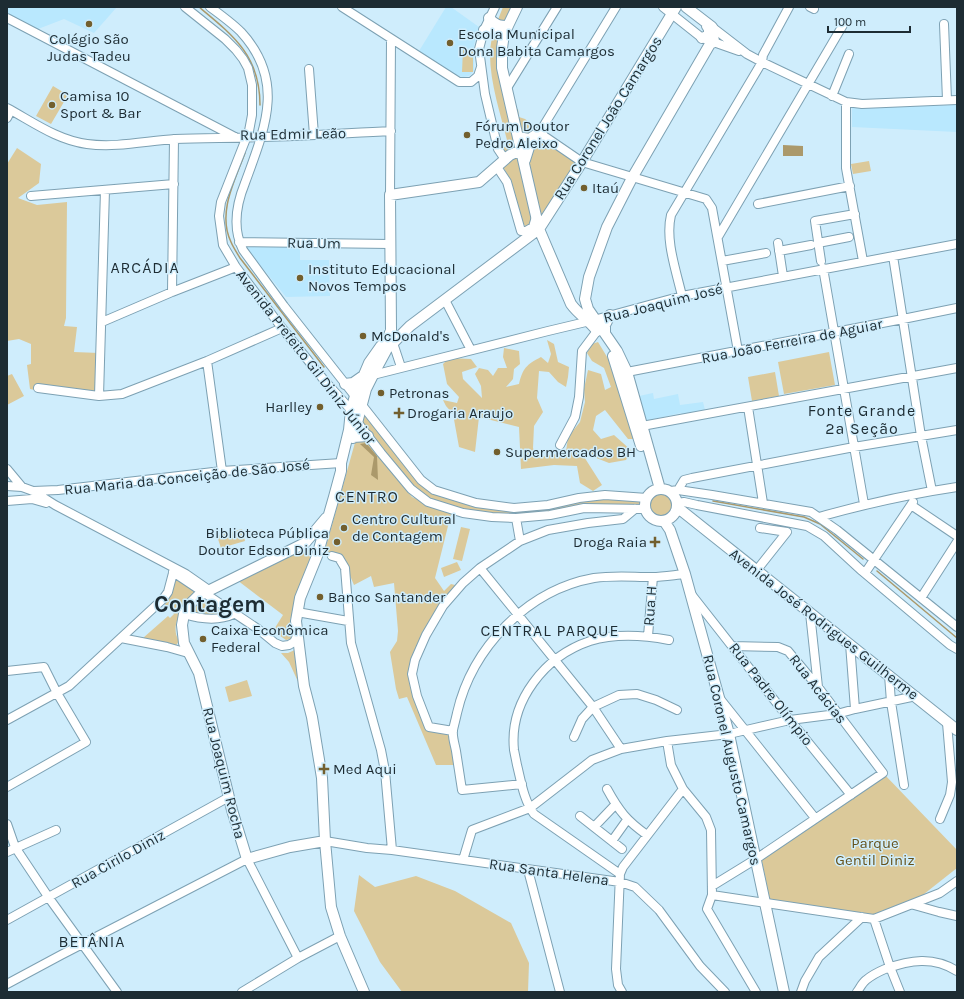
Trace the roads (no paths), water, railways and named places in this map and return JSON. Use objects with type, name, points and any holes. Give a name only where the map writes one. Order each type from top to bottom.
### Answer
[{"type":"main road","points":[[517,7],[506,30],[502,48],[502,68],[536,217],[539,229],[571,304],[577,312],[593,320]]},
{"type":"main road","points":[[654,492],[617,366],[612,353],[593,320],[585,299],[589,278],[607,227],[632,178],[710,44],[714,42],[708,24],[686,7]]},
{"type":"main road","name":"Rua Coronel João Camargos","points":[[539,229],[582,162],[674,9]]},
{"type":"main road","points":[[489,18],[493,23],[506,30]]},
{"type":"main road","points":[[702,38],[709,35],[708,24]]},
{"type":"main road","points":[[484,30],[506,30]]},
{"type":"main road","points":[[524,162],[526,152],[530,144]]},
{"type":"main road","points":[[364,992],[340,936],[331,906],[325,841],[322,778],[312,717],[304,686],[297,636],[297,612],[300,598],[317,556],[329,514],[349,430],[350,410],[354,396],[387,350],[391,340],[390,195],[479,182],[507,158],[521,150]]},
{"type":"main road","points":[[391,340],[445,300],[522,236],[539,229]]},
{"type":"main road","points":[[571,304],[581,302],[585,299]]},
{"type":"main road","points":[[601,332],[610,315]]},
{"type":"main road","points":[[391,320],[397,326],[410,326]]},
{"type":"main road","points":[[601,332],[617,351],[627,372],[642,426],[654,492]]},
{"type":"main road","points":[[345,384],[353,383],[368,375]]},
{"type":"main road","points":[[341,467],[346,464],[358,423],[368,375]]},
{"type":"main road","points":[[353,437],[368,436]]},
{"type":"main road","points":[[674,491],[675,498],[672,513],[656,520],[651,517],[646,509],[645,503],[654,492],[674,491]]},
{"type":"main road","name":"Avenida José Rodrigues Guilherme","points":[[672,513],[690,519],[890,675],[957,730]]},
{"type":"main road","name":"Rua Coronel Augusto Camargos","points":[[672,513],[670,530],[691,594],[729,734],[784,992]]},
{"type":"main road","points":[[184,614],[194,600],[207,592],[305,543],[329,514]]},
{"type":"main road","points":[[305,543],[314,550],[317,556]]},
{"type":"main road","name":"Rua Joaquim Rocha","points":[[184,614],[182,625],[183,649],[199,673],[229,797],[247,859]]},
{"type":"main road","points":[[247,859],[290,846],[325,841]]},
{"type":"street","name":"Avenida Prefeito Gil Diniz Júnior","points":[[185,7],[225,39],[243,59],[248,68],[252,85],[252,116],[247,137],[221,202],[219,216],[223,245],[236,267],[282,328],[350,410],[368,436],[412,489],[428,502],[456,511],[471,514],[516,518],[550,515],[584,508],[646,509]]},
{"type":"street","name":"Avenida Prefeito Gil Diniz Júnior","points":[[210,7],[240,32],[250,44],[265,70],[267,85],[268,99],[262,137],[241,194],[236,223],[239,242],[243,250],[280,301],[421,480],[434,490],[472,501],[499,507],[514,508],[543,506],[579,498],[605,495],[654,492]]},
{"type":"street","points":[[342,7],[459,82],[471,82],[478,76],[481,67]]},
{"type":"street","points":[[495,7],[484,30],[479,48],[485,94],[498,149],[502,155],[507,158]]},
{"type":"street","points":[[507,88],[557,7]]},
{"type":"street","points":[[521,150],[542,133],[616,7]]},
{"type":"street","points":[[663,7],[674,9],[702,38],[748,54]]},
{"type":"street","points":[[682,296],[669,236],[669,225],[672,215],[762,62],[763,55],[790,7]]},
{"type":"street","name":"Rua Edmir Leão","points":[[7,18],[236,137],[314,135],[391,130]]},
{"type":"street","points":[[708,24],[748,54],[762,62],[846,102],[862,104],[957,100]]},
{"type":"street","points":[[944,24],[946,100]]},
{"type":"street","points":[[718,237],[843,25]]},
{"type":"street","points":[[390,195],[391,38]]},
{"type":"street","points":[[832,96],[849,54]]},
{"type":"street","points":[[309,69],[314,135]]},
{"type":"street","points":[[846,102],[846,168],[863,261]]},
{"type":"street","points":[[8,112],[46,131],[73,141],[87,144],[107,145],[174,139],[236,137]]},
{"type":"street","points":[[518,136],[529,138],[542,133]]},
{"type":"street","points":[[542,133],[582,162],[632,178],[685,191],[706,199],[712,208],[738,351]]},
{"type":"street","points":[[172,292],[174,139]]},
{"type":"street","points":[[497,167],[507,182],[522,236]]},
{"type":"street","points":[[31,196],[174,184]]},
{"type":"street","points":[[758,204],[850,186]]},
{"type":"street","points":[[99,396],[105,190]]},
{"type":"street","points":[[855,214],[815,221],[815,244],[822,265],[864,504]]},
{"type":"street","points":[[522,236],[526,231],[533,227],[536,217]]},
{"type":"street","points":[[783,276],[778,247],[815,244],[849,238]]},
{"type":"street","name":"Rua Um","points":[[239,242],[390,244]]},
{"type":"street","name":"Rua Joaquim José","points":[[368,375],[593,320],[682,296],[783,276],[822,265],[863,261],[957,244]]},
{"type":"street","points":[[722,261],[766,253]]},
{"type":"street","points":[[892,256],[921,436],[932,491]]},
{"type":"street","points":[[102,322],[236,267]]},
{"type":"street","points":[[445,300],[471,350]]},
{"type":"street","name":"Rua João Ferreira de Aguiar","points":[[627,372],[902,320],[957,308]]},
{"type":"street","points":[[38,388],[99,396],[122,394],[207,361],[282,328]]},
{"type":"street","points":[[560,445],[575,418],[582,351],[601,332]]},
{"type":"street","points":[[391,340],[401,367]]},
{"type":"street","points":[[207,361],[222,471]]},
{"type":"street","points":[[642,426],[957,368]]},
{"type":"street","points":[[748,406],[763,503]]},
{"type":"street","points":[[674,491],[684,480],[854,447],[957,430]]},
{"type":"street","name":"Rua Maria da Conceição de São José","points":[[33,491],[58,490],[222,471],[341,467]]},
{"type":"street","points":[[7,470],[22,487]]},
{"type":"street","points":[[7,486],[22,487],[33,491],[55,505],[173,570],[186,574],[234,614],[282,646],[289,645],[294,642],[297,636]]},
{"type":"street","points":[[819,517],[864,504],[920,493],[957,488]]},
{"type":"street","points":[[674,491],[763,503],[811,512],[957,627]]},
{"type":"street","points":[[865,573],[920,493]]},
{"type":"street","points":[[456,511],[460,506],[460,500],[458,497]]},
{"type":"street","points":[[7,501],[32,499],[55,505]]},
{"type":"street","points":[[471,514],[468,507],[472,501]]},
{"type":"street","points":[[672,513],[697,505],[807,526],[824,536],[865,573],[957,650]]},
{"type":"street","points":[[911,505],[957,536]]},
{"type":"street","points":[[453,731],[429,727],[417,696],[412,674],[415,660],[426,635],[443,606],[463,583],[480,568],[520,541],[548,530],[623,519],[635,509]]},
{"type":"street","points":[[516,518],[520,541]]},
{"type":"street","points":[[756,571],[788,532],[760,528]]},
{"type":"street","points":[[921,598],[957,542]]},
{"type":"street","points":[[332,556],[339,558],[345,568],[348,588],[348,620],[351,644],[382,750],[392,850]]},
{"type":"street","points":[[480,568],[592,707],[621,749]]},
{"type":"street","points":[[7,720],[69,686],[163,599],[168,592],[173,570]]},
{"type":"street","points":[[522,784],[462,790],[453,731],[460,699],[471,673],[485,649],[501,630],[518,615],[544,596],[567,586],[594,578],[622,575],[653,577],[685,574]]},
{"type":"street","name":"Rua H","points":[[648,636],[653,577]]},
{"type":"street","name":"Rua Padre Olímpio","points":[[691,594],[851,795]]},
{"type":"street","points":[[297,612],[348,620]]},
{"type":"street","points":[[810,613],[818,687]]},
{"type":"street","points":[[184,614],[210,618],[228,617],[234,614]]},
{"type":"street","points":[[530,808],[522,784],[514,750],[515,725],[521,704],[532,683],[554,660],[590,641],[628,635],[648,636],[669,640]]},
{"type":"street","points":[[121,638],[183,649]]},
{"type":"street","points":[[850,644],[855,708]]},
{"type":"street","name":"Rua Acácias","points":[[732,646],[778,647],[788,651],[818,687],[883,773],[851,795]]},
{"type":"street","points":[[7,671],[44,667],[57,693],[86,742],[7,788]]},
{"type":"street","points":[[890,675],[891,702],[904,785]]},
{"type":"street","points":[[574,738],[582,719],[592,707],[619,695],[637,694],[656,700],[677,710]]},
{"type":"street","points":[[463,860],[472,830],[530,808],[592,760],[621,749],[667,741],[729,734],[790,720],[837,714],[855,708],[916,696]]},
{"type":"street","points":[[719,698],[815,818]]},
{"type":"street","points":[[940,819],[950,795],[952,782],[947,723]]},
{"type":"street","points":[[667,741],[671,765],[683,789],[706,818],[710,830],[713,878],[712,895],[707,909],[756,992]]},
{"type":"street","points":[[607,789],[615,804],[627,820],[647,835]]},
{"type":"street","points":[[622,992],[618,985],[616,969],[620,878],[623,867],[683,789]]},
{"type":"street","points":[[712,886],[756,859],[851,795]]},
{"type":"street","name":"Rua Cirilo Diniz","points":[[7,920],[229,797]]},
{"type":"street","points":[[594,827],[615,804]]},
{"type":"street","name":"Rua Santa Helena","points":[[530,808],[534,814],[620,878],[635,887],[659,910],[700,966],[725,992]]},
{"type":"street","points":[[580,816],[622,849]]},
{"type":"street","points":[[612,842],[627,820]]},
{"type":"street","points":[[7,824],[15,847],[49,898],[84,944],[116,992]]},
{"type":"street","points":[[7,852],[15,847],[56,830]]},
{"type":"street","name":"Rua Santa Helena","points":[[325,841],[528,870],[620,878]]},
{"type":"street","points":[[7,984],[247,859]]},
{"type":"street","name":"Rua Joaquim Rocha","points":[[247,859],[298,958]]},
{"type":"street","points":[[528,870],[560,992]]},
{"type":"street","points":[[712,895],[874,919],[940,893],[957,881]]},
{"type":"street","points":[[914,904],[957,916]]},
{"type":"street","points":[[801,992],[805,981],[819,957],[862,917]]},
{"type":"street","points":[[874,919],[900,992]]},
{"type":"street","points":[[247,991],[298,958],[340,936]]},
{"type":"street","points":[[856,992],[866,980],[876,973],[890,967],[919,960],[952,967],[957,971]]},
{"type":"waterway","points":[[199,7],[243,48],[255,73],[259,88],[260,105]]},
{"type":"waterway","points":[[245,153],[232,185],[227,208],[227,231],[231,242],[240,258],[324,367]]},
{"type":"waterway","points":[[713,501],[804,517],[820,524],[863,559]]},
{"type":"waterway","points":[[877,571],[957,638]]},
{"type":"place","name":"Colégio São Judas Tadeu","points":[[89,24]]},
{"type":"place","name":"Escola Municipal Dona Babita Camargos","points":[[450,43]]},
{"type":"place","name":"Camisa 10 Sport & Bar","points":[[52,105]]},
{"type":"place","name":"Fórum Doutor Pedro Aleixo","points":[[467,135]]},
{"type":"place","name":"Itaú","points":[[584,188]]},
{"type":"place","name":"Instituto Educacional Novos Tempos","points":[[300,278]]},
{"type":"place","name":"McDonald's","points":[[363,336]]},
{"type":"place","name":"Petronas","points":[[381,393]]},
{"type":"place","name":"Harlley","points":[[320,407]]},
{"type":"place","name":"Drogaria Araujo","points":[[399,413]]},
{"type":"place","name":"Supermercados BH","points":[[497,452]]},
{"type":"place","name":"Centro Cultural de Contagem","points":[[344,528]]},
{"type":"place","name":"Biblioteca Pública Doutor Edson Diniz","points":[[337,542]]},
{"type":"place","name":"Droga Raia","points":[[655,542]]},
{"type":"place","name":"Banco Santander","points":[[320,597]]},
{"type":"place","name":"Caixa Econômica Federal","points":[[203,639]]},
{"type":"place","name":"Med Aqui","points":[[324,769]]},
{"type":"district","name":"ARCÁDIA","points":[[145,267]]},
{"type":"district","name":"Fonte Grande 2ª Seção","points":[[862,419]]},
{"type":"district","name":"CENTRO","points":[[367,496]]},
{"type":"district","name":"Contagem","points":[[210,604]]},
{"type":"district","name":"CENTRAL PARQUE","points":[[550,630]]},
{"type":"district","name":"BETÂNIA","points":[[92,941]]},
{"type":"park label","name":"Parque Gentil Diniz","points":[[875,852]]}]
